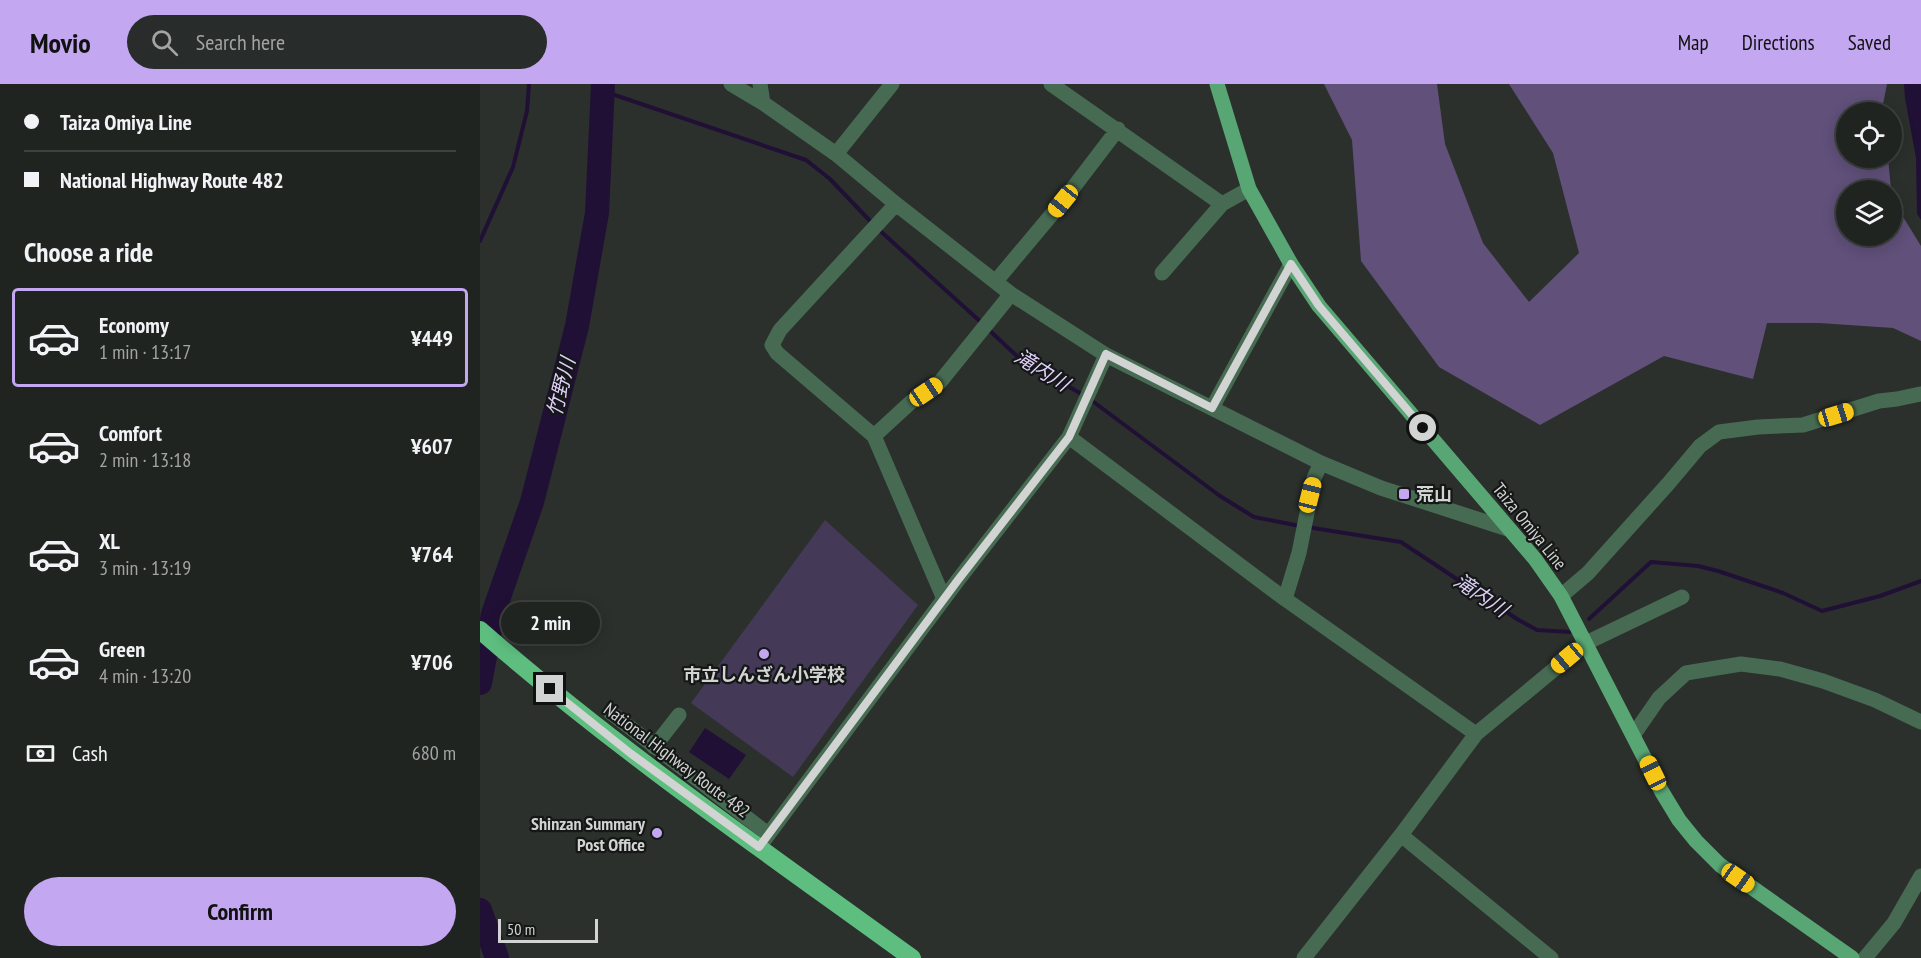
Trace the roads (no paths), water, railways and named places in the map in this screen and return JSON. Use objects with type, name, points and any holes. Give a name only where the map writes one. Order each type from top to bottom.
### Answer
[{"type":"highway","name":"National Highway Route 482","points":[[480,630],[534,677],[630,753],[764,840],[912,958]]},
{"type":"main road","name":"Taiza Omiya Line","points":[[1217,84],[1250,189],[1291,264],[1319,306],[1535,559],[1561,596],[1662,792],[1679,820],[1720,865],[1852,958]]},
{"type":"street","points":[[731,84],[836,153],[896,204],[1011,294],[1106,354],[1321,463],[1381,488],[1508,529]]},
{"type":"street","points":[[760,84],[763,103]]},
{"type":"street","points":[[836,153],[892,84]]},
{"type":"street","points":[[1051,84],[1222,204]]},
{"type":"street","points":[[996,281],[1063,201],[1118,129]]},
{"type":"street","points":[[1162,273],[1222,204],[1250,189]]},
{"type":"street","points":[[896,204],[780,330],[772,345],[777,353],[874,436],[944,599]]},
{"type":"street","points":[[1212,408],[1291,264]]},
{"type":"street","points":[[874,436],[911,402],[940,382],[1011,294]]},
{"type":"street","points":[[610,712],[764,840],[944,599],[1069,437],[1106,354]]},
{"type":"street","points":[[1561,596],[1588,573],[1700,446],[1719,432],[1803,425],[1879,401],[1920,394]]},
{"type":"street","points":[[1069,437],[1285,599],[1476,734]]},
{"type":"street","points":[[1285,599],[1299,553],[1314,478],[1321,463]]},
{"type":"street","points":[[1304,958],[1401,835],[1476,734],[1586,643],[1682,597]]},
{"type":"street","points":[[1634,734],[1659,698],[1686,673],[1741,664],[1780,669],[1823,681],[1875,700],[1921,722]]},
{"type":"street","points":[[654,747],[679,715]]},
{"type":"street","points":[[1401,835],[1551,958]]},
{"type":"street","points":[[1865,958],[1894,923],[1921,876]]},
{"type":"waterway","points":[[480,241],[513,167],[527,111],[529,84]]},
{"type":"waterway","name":"竹野川","points":[[480,683],[493,614],[532,502],[577,326],[597,213],[603,84]]},
{"type":"waterway","name":"滝内川","points":[[603,91],[806,160],[830,179],[872,223]]},
{"type":"waterway","name":"滝内川","points":[[877,228],[983,324]]},
{"type":"waterway","name":"滝内川","points":[[988,329],[1019,358],[1085,396]]},
{"type":"waterway","name":"滝内川","points":[[1091,400],[1220,496],[1254,517],[1300,526]]},
{"type":"waterway","name":"滝内川","points":[[1307,527],[1401,542],[1537,630],[1570,632]]},
{"type":"waterway","name":"滝内川","points":[[1589,619],[1651,562],[1698,566],[1718,571],[1783,593],[1822,611],[1880,596],[1921,581]]},
{"type":"waterway","name":"竹野川","points":[[480,910],[497,958]]},
{"type":"place","name":"荒山","points":[[1404,494]]},
{"type":"place","name":"市立しんざん小学校","points":[[764,654]]},
{"type":"place","name":"Shinzan Summary Post Office","points":[[657,833]]}]
